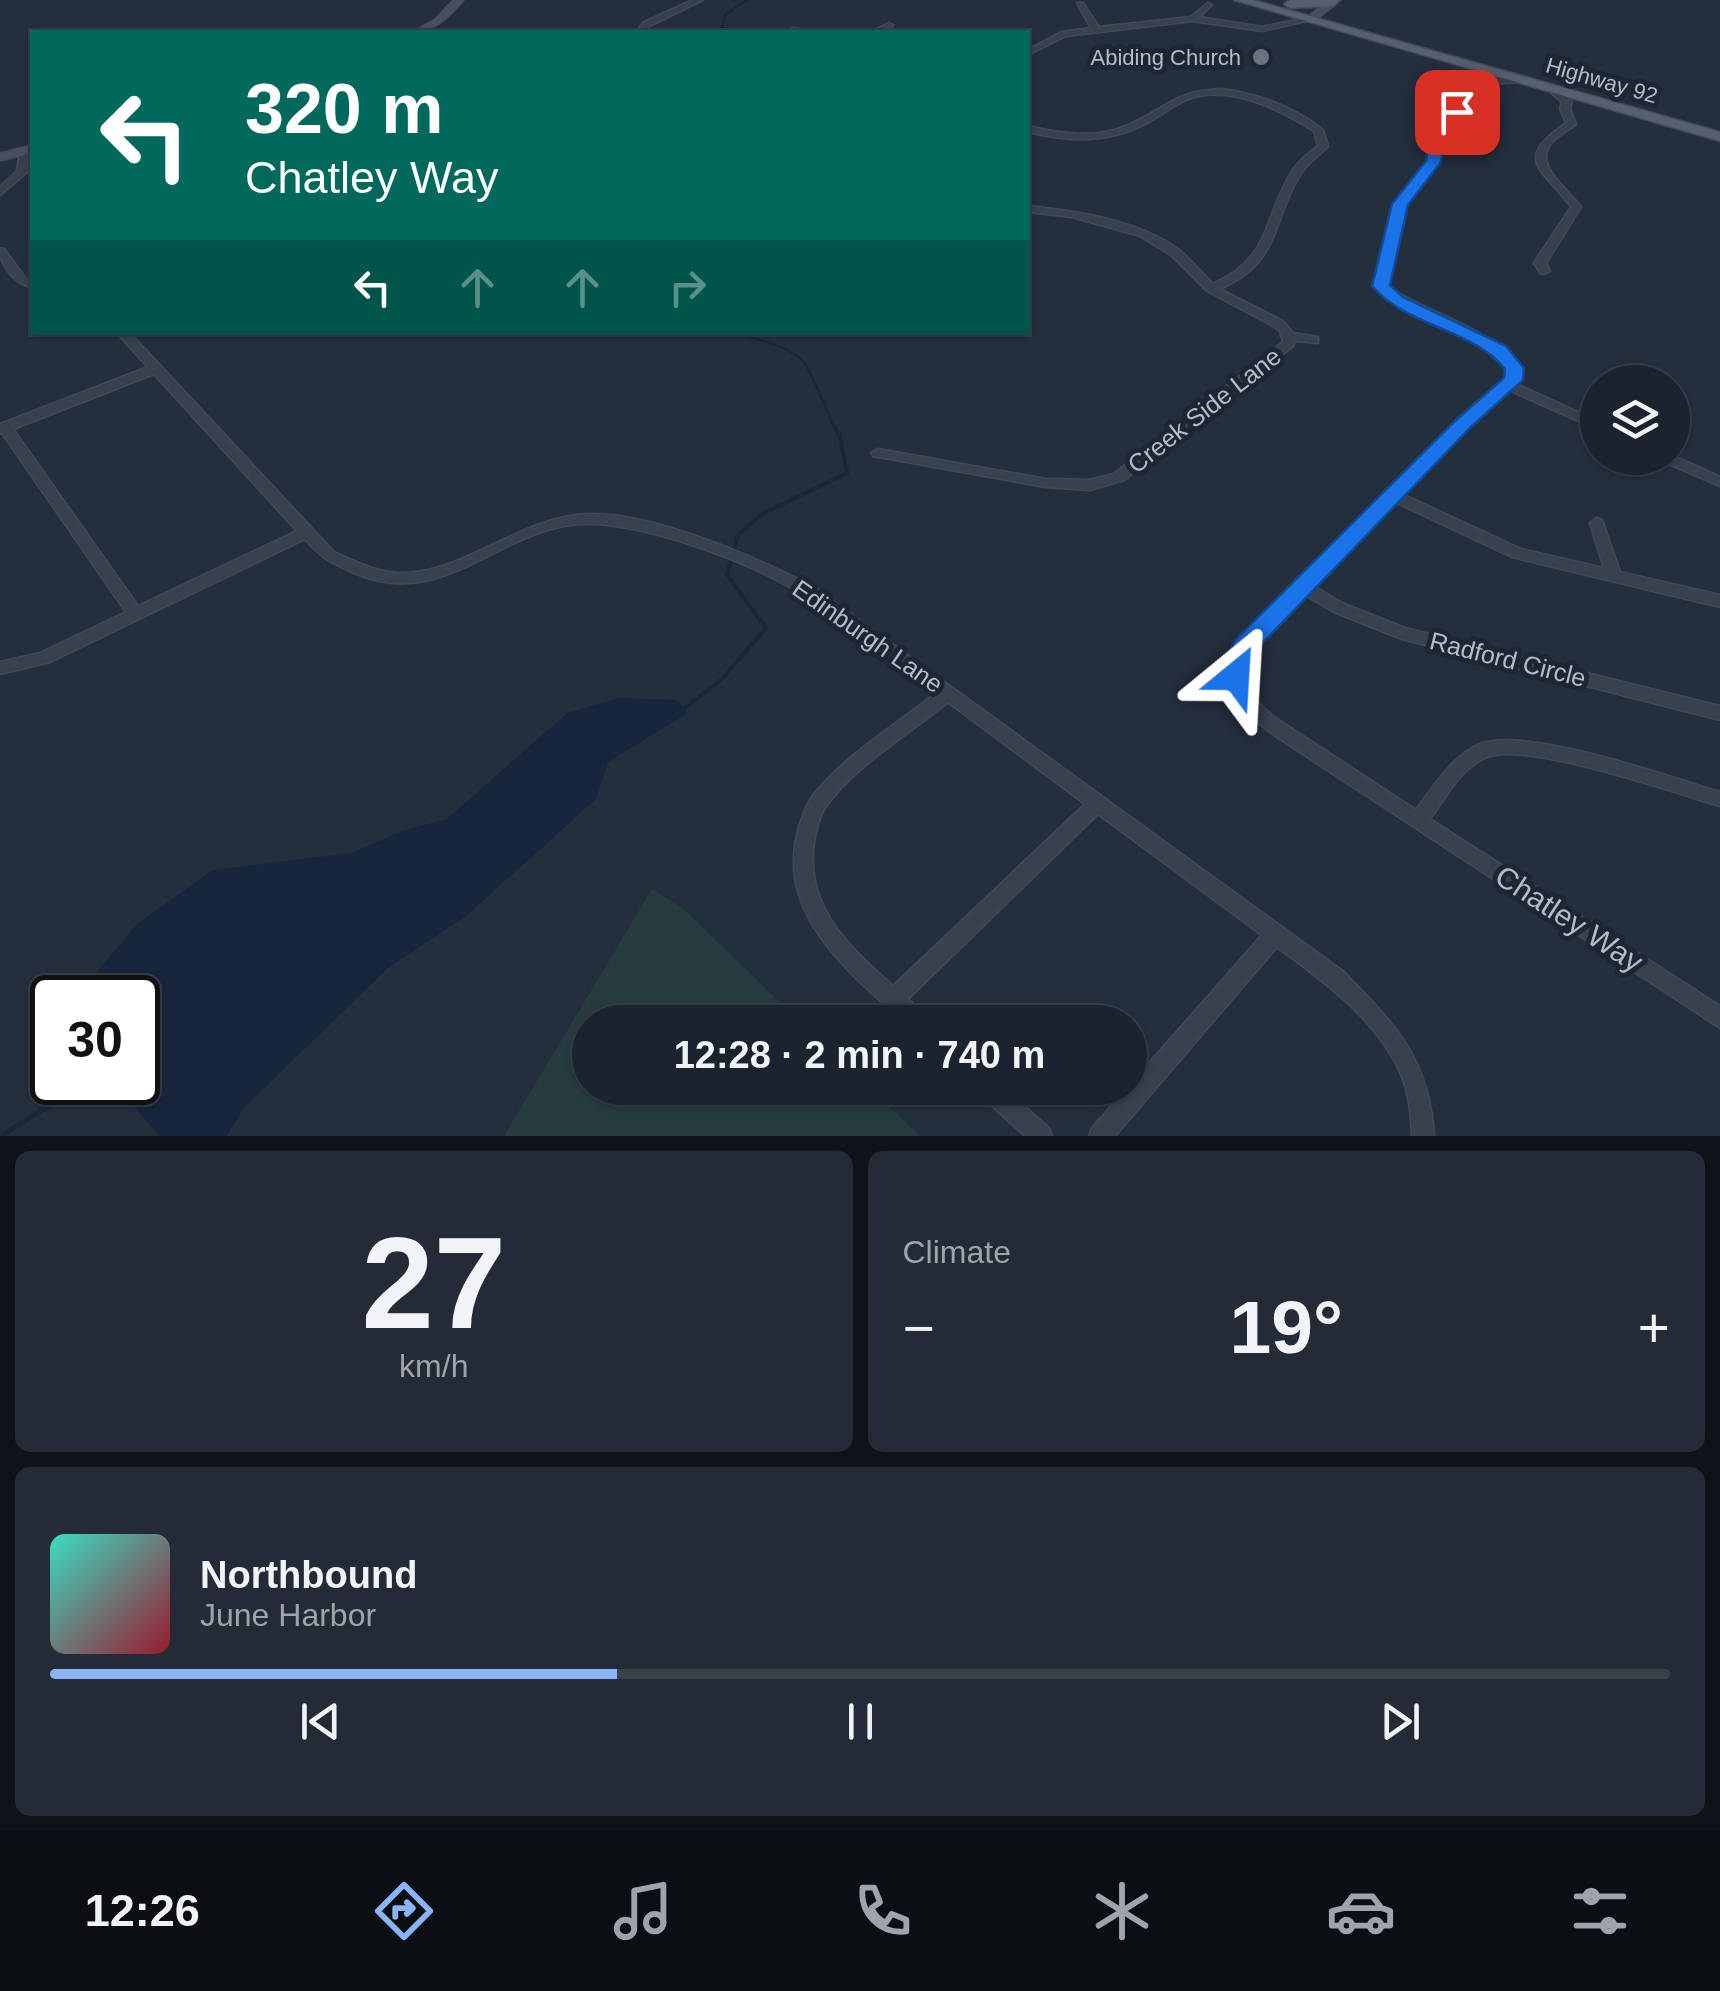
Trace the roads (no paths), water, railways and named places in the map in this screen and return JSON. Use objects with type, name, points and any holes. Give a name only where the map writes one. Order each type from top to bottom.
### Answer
[{"type":"main road","name":"Highway 92","points":[[1240,0],[1328,10],[1485,60],[1720,126]]},
{"type":"main road","name":"Highway 92","points":[[1266,2],[1328,10],[1462,63],[1720,138]]},
{"type":"main road","points":[[1266,2],[1286,18],[1280,27]]},
{"type":"main road","points":[[1328,10],[1485,60]]},
{"type":"street","points":[[423,30],[439,21],[458,0]]},
{"type":"street","points":[[642,30],[699,0]]},
{"type":"street","points":[[1080,5],[1097,31]]},
{"type":"street","points":[[1193,18],[1208,5]]},
{"type":"street","points":[[1030,52],[1054,37],[1193,18],[1240,28],[1280,27],[1328,10]]},
{"type":"street","points":[[879,30],[889,26]]},
{"type":"street","points":[[1462,63],[1483,80]]},
{"type":"street","points":[[1483,80],[1523,81]]},
{"type":"street","points":[[1483,80],[1439,134],[1433,162],[1400,204],[1381,286],[1397,300],[1499,350],[1514,368],[1510,386],[1580,418]]},
{"type":"street","points":[[1550,88],[1568,102],[1596,102]]},
{"type":"street","points":[[1030,129],[1065,136],[1110,136],[1186,96],[1221,93],[1272,104],[1318,130],[1323,146],[1296,172],[1260,260],[1239,277],[1211,289]]},
{"type":"street","points":[[1544,270],[1540,264],[1576,207],[1540,164],[1541,149],[1571,124],[1565,109],[1568,102]]},
{"type":"street","points":[[0,156],[28,150],[22,172],[0,192]]},
{"type":"street","name":"Creek Side Lane","points":[[878,453],[1046,484],[1105,482],[1151,454],[1247,373],[1283,349],[1288,336],[1271,319],[1211,289],[1175,253],[1144,234],[1073,214],[1030,210]]},
{"type":"street","points":[[0,251],[22,281],[30,285]]},
{"type":"street","name":"Edinburgh Lane","points":[[125,335],[329,556],[354,570],[382,577],[448,571],[528,534],[558,524],[589,520],[696,544],[772,570],[806,590],[1337,979],[1394,1038],[1416,1078],[1423,1136]]},
{"type":"street","points":[[1288,336],[1314,340]]},
{"type":"street","points":[[135,614],[3,428],[156,368]]},
{"type":"street","name":"Chatley Way","points":[[1510,386],[1464,423],[1244,646],[1236,662],[1240,695],[1280,730],[1720,1018]]},
{"type":"street","points":[[1690,469],[1720,482]]},
{"type":"street","points":[[1394,496],[1517,553],[1720,601]]},
{"type":"street","points":[[1597,523],[1613,574]]},
{"type":"street","points":[[0,668],[44,658],[306,532]]},
{"type":"street","name":"Radford Circle","points":[[1304,587],[1339,608],[1402,633],[1720,713]]},
{"type":"street","points":[[901,1005],[842,950],[812,909],[802,877],[803,841],[816,805],[948,694]]},
{"type":"street","points":[[1418,820],[1452,777],[1489,748],[1539,750],[1720,799]]},
{"type":"street","points":[[894,999],[1098,803]]},
{"type":"street","points":[[1100,1136],[1276,934]]},
{"type":"street","points":[[1007,1105],[1041,1136]]},
{"type":"water","points":[[620,698],[677,700],[688,713],[608,762],[596,799],[466,916],[388,968],[243,1109],[227,1136],[160,1136],[133,1105],[160,1105],[160,975],[94,975],[137,924],[213,870],[352,853],[402,831],[447,819],[567,713]]},
{"type":"waterway","points":[[721,30],[726,14],[747,0]]},
{"type":"waterway","points":[[740,335],[778,346],[803,361],[834,425]]},
{"type":"waterway","points":[[681,711],[722,679],[766,628],[727,575],[738,535],[762,514],[847,473],[834,425]]},
{"type":"waterway","points":[[1,1136],[50,1105]]},
{"type":"place","name":"Abiding Church","points":[[1261,57]]}]
